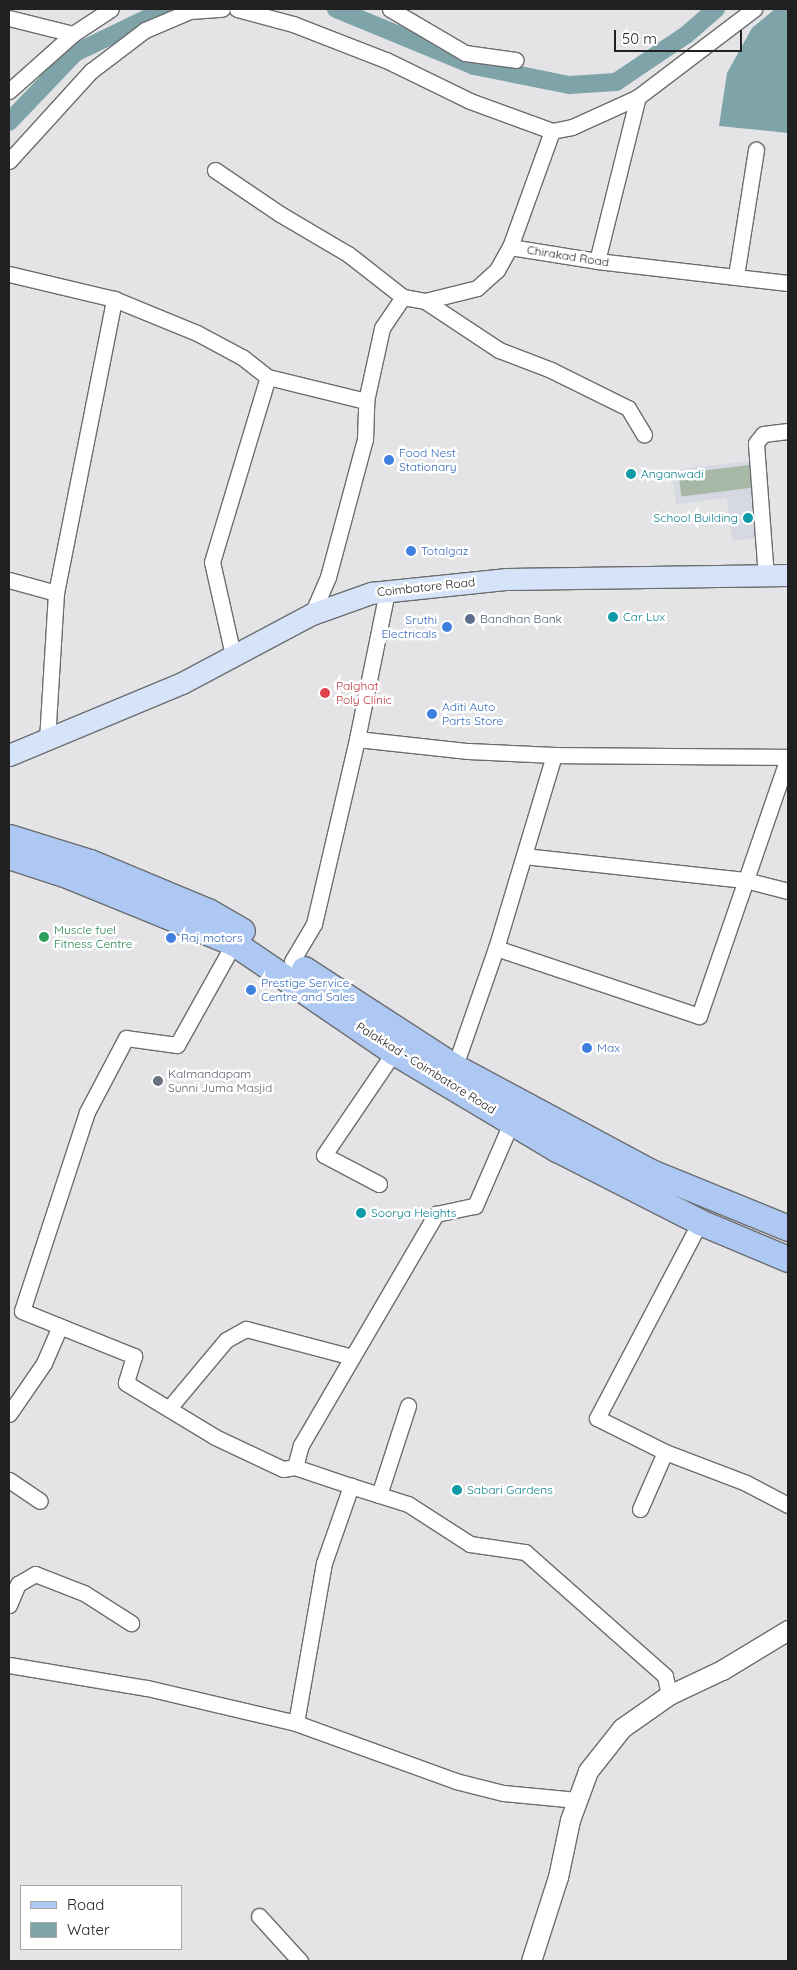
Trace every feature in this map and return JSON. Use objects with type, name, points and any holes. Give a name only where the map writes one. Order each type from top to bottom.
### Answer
[{"type":"main road","name":"Coimbatore Road","points":[[9,755],[182,683],[312,614],[371,593],[507,580],[766,577],[788,575]]},
{"type":"main road","name":"Palakkad - Coimbatore Road","points":[[9,838],[90,862],[208,911],[292,961],[512,1121],[608,1176],[700,1222],[788,1259]]},
{"type":"main road","name":"Palakkad - Coimbatore Road","points":[[9,856],[64,874],[234,943],[394,1052],[452,1076],[651,1172],[788,1228]]},
{"type":"main road","points":[[608,1176],[621,1156]]},
{"type":"street","points":[[9,91],[73,34],[111,9]]},
{"type":"street","points":[[9,162],[91,71],[145,30],[190,11],[222,9]]},
{"type":"street","points":[[237,9],[321,35],[386,60],[470,101],[552,130],[581,124],[638,97],[754,9]]},
{"type":"street","points":[[390,9],[465,53],[516,60]]},
{"type":"street","points":[[9,18],[73,34]]},
{"type":"street","points":[[597,261],[638,97]]},
{"type":"street","points":[[510,247],[552,130]]},
{"type":"street","points":[[736,276],[756,150]]},
{"type":"street","points":[[215,170],[280,214],[348,254],[403,297],[382,328],[366,401],[365,439],[343,529],[328,577],[312,614]]},
{"type":"street","name":"Chirakad Road","points":[[403,297],[425,301],[477,288],[497,270],[510,247],[597,261],[788,283]]},
{"type":"street","points":[[9,274],[114,299],[197,332],[242,357],[268,377],[366,401]]},
{"type":"street","points":[[47,740],[56,593],[114,299]]},
{"type":"street","points":[[425,301],[499,350],[551,370],[628,408],[644,435]]},
{"type":"street","points":[[233,656],[212,562],[268,377]]},
{"type":"street","points":[[766,577],[756,443],[763,434],[788,431]]},
{"type":"street","points":[[9,580],[56,593]]},
{"type":"street","points":[[292,961],[314,924],[357,739],[387,591]]},
{"type":"street","points":[[357,739],[468,751],[554,755],[788,757],[698,1016],[496,948]]},
{"type":"street","points":[[452,1076],[496,948],[554,755]]},
{"type":"street","points":[[524,856],[745,880],[788,890]]},
{"type":"street","points":[[234,943],[177,1045],[126,1038],[87,1112],[15,1308],[134,1356],[126,1383],[170,1407],[215,1437],[283,1469],[295,1467],[408,1504],[470,1544],[525,1552],[665,1676],[669,1696]]},
{"type":"street","points":[[379,1184],[324,1155],[394,1052]]},
{"type":"street","points":[[295,1467],[302,1445],[436,1214],[475,1206],[512,1121]]},
{"type":"street","points":[[700,1222],[597,1418],[665,1452],[746,1483],[788,1505]]},
{"type":"street","points":[[9,1414],[44,1363],[60,1326]]},
{"type":"street","points":[[170,1407],[226,1340],[246,1329],[352,1357]]},
{"type":"street","points":[[379,1495],[408,1406]]},
{"type":"street","points":[[640,1509],[665,1452]]},
{"type":"street","points":[[9,1480],[40,1501]]},
{"type":"street","points":[[296,1723],[324,1563],[351,1486]]},
{"type":"street","points":[[9,1605],[18,1584],[35,1574],[84,1593],[131,1623]]},
{"type":"street","points":[[531,1961],[577,1800],[588,1771],[622,1728],[669,1696],[722,1670],[788,1630]]},
{"type":"street","points":[[9,1664],[146,1688],[296,1723],[456,1781],[504,1793],[577,1800]]},
{"type":"street","points":[[259,1916],[300,1961]]},
{"type":"shaded area","points":[[761,460],[770,537],[732,541],[727,498],[676,504],[672,470]]},
{"type":"green space","points":[[749,465],[752,488],[681,496],[679,474]]},
{"type":"water","points":[[775,9],[788,9],[788,133],[719,126],[727,73],[752,28]]},
{"type":"waterway","points":[[9,122],[75,53],[166,9]]},
{"type":"waterway","points":[[336,9],[474,66],[569,85],[616,82],[686,35],[716,9]]},
{"type":"place","name":"Food Nest Stationary","points":[[389,460]]},
{"type":"place","name":"Anganwadi","points":[[631,474]]},
{"type":"place","name":"School Building","points":[[748,518]]},
{"type":"place","name":"Totalgaz","points":[[411,551]]},
{"type":"place","name":"Car Lux","points":[[613,617]]},
{"type":"place","name":"Bandhan Bank","points":[[470,619]]},
{"type":"place","name":"Sruthi Electricals","points":[[447,627]]},
{"type":"place","name":"Palghat Poly Clinic","points":[[325,693]]},
{"type":"place","name":"Aditi Auto Parts Store","points":[[432,714]]},
{"type":"place","name":"Muscle fuel Fitness Centre","points":[[44,937]]},
{"type":"place","name":"Raj motors","points":[[171,938]]},
{"type":"place","name":"Prestige Service Centre and Sales","points":[[251,990]]},
{"type":"place","name":"Max","points":[[587,1048]]},
{"type":"place","name":"Kalmandapam Sunni Juma Masjid","points":[[158,1081]]},
{"type":"place","name":"Soorya Heights","points":[[361,1213]]},
{"type":"place","name":"Sabari Gardens","points":[[457,1490]]}]
